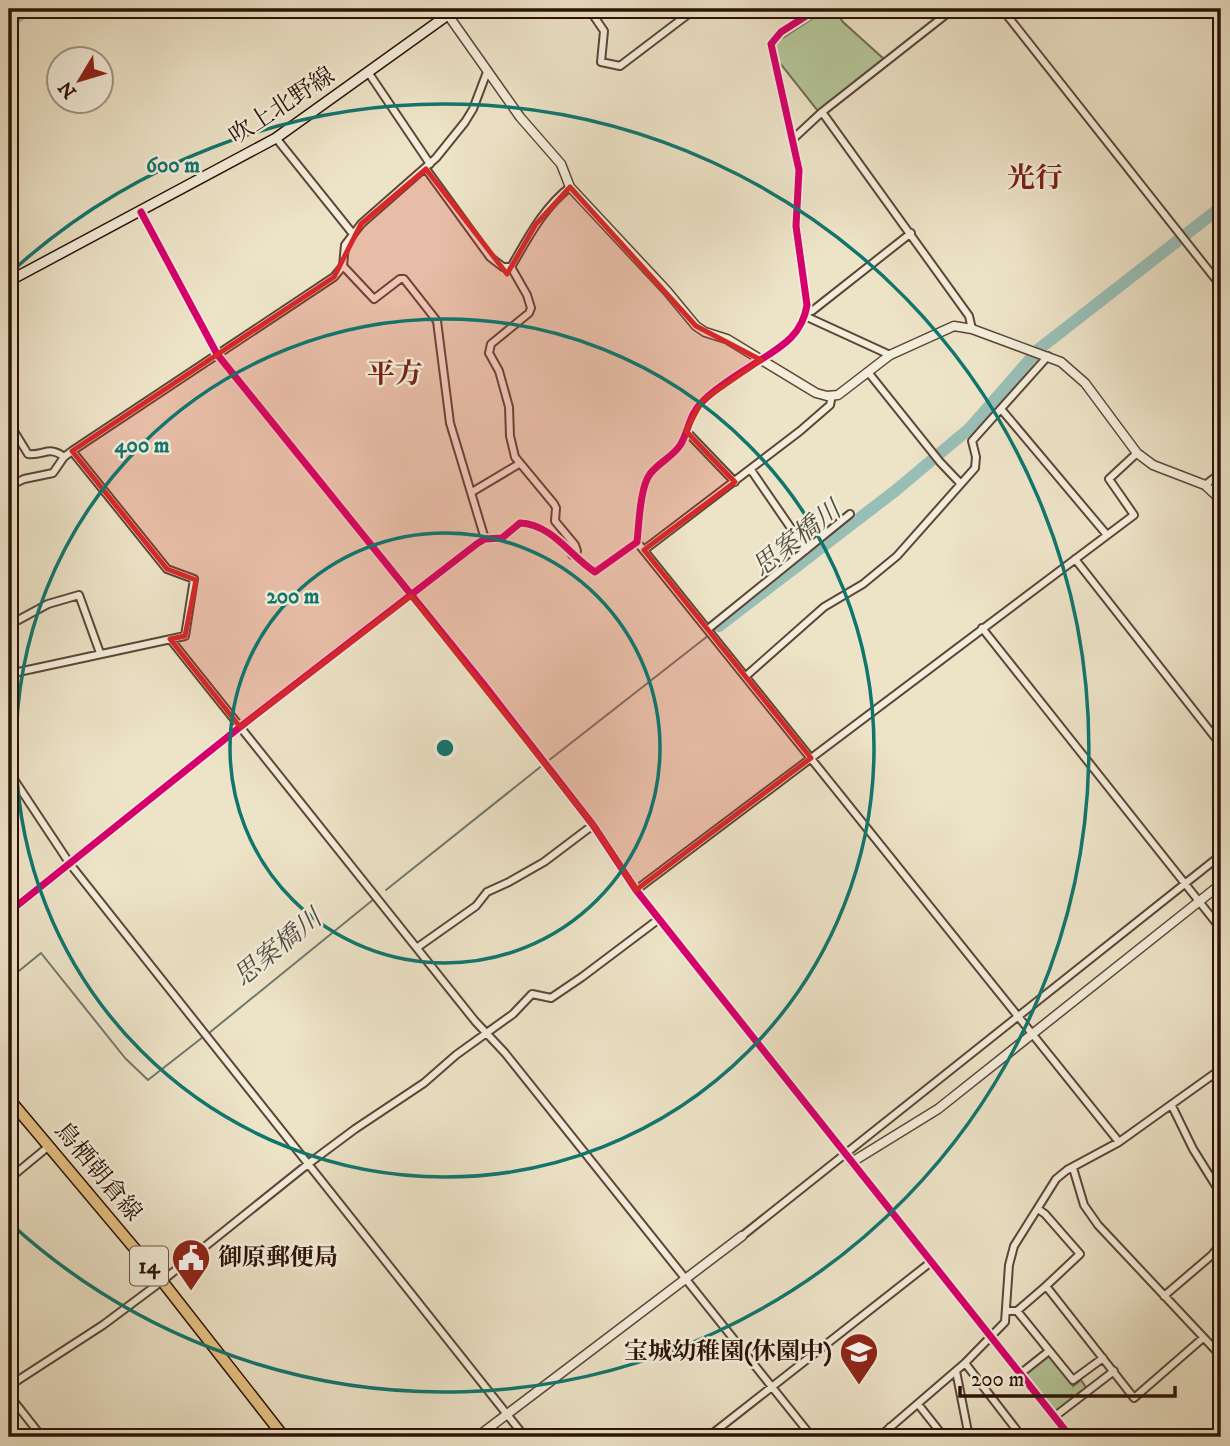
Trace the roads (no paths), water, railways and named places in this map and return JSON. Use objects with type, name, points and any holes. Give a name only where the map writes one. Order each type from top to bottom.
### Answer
[{"type":"main road","name":"吹上北野線","points":[[9,281],[275,138],[452,12]]},
{"type":"main road","name":"鳥栖朝倉線","points":[[9,1099],[162,1281],[284,1437]]},
{"type":"street","points":[[589,9],[604,31],[601,62],[620,66],[695,9]]},
{"type":"street","points":[[9,912],[240,727],[485,539],[502,538],[524,522],[533,524],[550,534],[579,562],[595,572],[637,542],[645,481],[651,472],[672,455],[692,414],[702,401],[792,339],[805,315],[807,305],[796,226],[799,170],[771,44],[781,32],[817,9]]},
{"type":"street","points":[[794,138],[822,112],[953,9]]},
{"type":"street","points":[[1002,9],[1221,286]]},
{"type":"street","points":[[452,12],[487,72],[520,117],[561,164],[570,187],[667,290],[696,326],[705,332],[727,339],[816,393],[832,396],[838,395],[890,355],[954,327],[972,329],[1030,348],[1061,362],[1077,374],[1137,453],[1153,464],[1205,485],[1221,500]]},
{"type":"street","points":[[368,72],[490,257],[503,267],[511,268]]},
{"type":"street","points":[[9,486],[52,472],[72,451],[334,277],[343,266],[345,245],[353,234],[380,205],[428,166],[473,109],[487,72]]},
{"type":"street","points":[[822,112],[969,316],[972,329]]},
{"type":"street","points":[[275,138],[353,234]]},
{"type":"street","points":[[511,268],[536,224],[552,203],[570,187]]},
{"type":"street","points":[[141,212],[217,354],[485,686],[593,825],[636,890],[1065,1430],[1056,1437]]},
{"type":"street","points":[[805,315],[911,233]]},
{"type":"street","points":[[343,266],[374,299],[400,279],[404,279],[434,316],[450,423],[485,539]]},
{"type":"street","points":[[511,268],[527,295],[531,308],[529,313],[491,344],[489,349],[499,371],[509,407],[510,436],[519,464],[554,504],[555,521],[575,545],[577,551],[572,555]]},
{"type":"street","points":[[805,315],[890,355]]},
{"type":"street","points":[[746,676],[824,607],[863,584],[911,543],[975,468],[976,457],[972,441],[1048,356]]},
{"type":"street","points":[[868,372],[960,483]]},
{"type":"street","points":[[644,550],[751,470],[822,412],[830,405],[832,396]]},
{"type":"street","points":[[1001,409],[1107,534]]},
{"type":"street","points":[[9,423],[27,454],[50,450],[57,451],[64,457]]},
{"type":"street","points":[[686,431],[735,482]]},
{"type":"street","points":[[9,674],[185,636],[194,579],[167,569],[72,451]]},
{"type":"street","points":[[636,890],[1134,515],[1109,478],[1137,453]]},
{"type":"street","points":[[472,492],[519,464]]},
{"type":"street","points":[[751,470],[806,550]]},
{"type":"street","points":[[1205,485],[1221,472]]},
{"type":"street","points":[[708,629],[850,514]]},
{"type":"street","points":[[637,542],[1119,1142]]},
{"type":"street","points":[[1075,559],[1221,745]]},
{"type":"street","points":[[9,625],[48,604],[79,595],[100,653]]},
{"type":"street","points":[[982,628],[1221,929]]},
{"type":"street","points":[[170,639],[812,1437]]},
{"type":"street","points":[[9,772],[70,864],[525,1437]]},
{"type":"street","points":[[418,947],[477,906],[487,892],[544,862],[593,825]]},
{"type":"street","points":[[477,1437],[742,1236],[1221,855]]},
{"type":"street","points":[[852,1162],[938,1108],[1221,884]]},
{"type":"street","points":[[9,1387],[103,1325],[162,1281],[308,1164],[424,1083],[513,1014],[533,994],[551,998],[659,919]]},
{"type":"street","points":[[879,1437],[965,1363],[1005,1322],[1011,1257],[1019,1238],[1056,1179],[1119,1142],[1221,1069]]},
{"type":"street","points":[[1172,1106],[1193,1149],[1221,1194]]},
{"type":"street","points":[[9,1179],[49,1146]]},
{"type":"street","points":[[1073,1168],[1089,1214],[1221,1356]]},
{"type":"street","points":[[1008,1311],[1017,1311],[1080,1254],[1038,1209]]},
{"type":"street","points":[[1164,1296],[1221,1244]]},
{"type":"street","points":[[708,1437],[931,1262]]},
{"type":"street","points":[[1046,1286],[1134,1398],[1203,1338]]},
{"type":"street","points":[[1017,1311],[1073,1380],[1103,1358]]},
{"type":"street","points":[[1020,1374],[1049,1351]]},
{"type":"street","points":[[965,1363],[1017,1436]]},
{"type":"street","points":[[956,1371],[969,1437]]},
{"type":"street","points":[[1054,1417],[1114,1371]]},
{"type":"street","points":[[9,1395],[42,1437]]},
{"type":"street","points":[[918,1404],[944,1437]]},
{"type":"street","points":[[890,1427],[897,1437]]},
{"type":"waterway","points":[[9,23],[28,9]]},
{"type":"waterway","name":"思案橋川","points":[[719,626],[895,491],[970,428],[1039,349],[1221,207]]},
{"type":"waterway","name":"思案橋川","points":[[713,631],[719,626]]},
{"type":"waterway","name":"思案橋川","points":[[548,761],[709,635]]},
{"type":"waterway","name":"思案橋川","points":[[386,890],[544,764]]},
{"type":"waterway","name":"思案橋川","points":[[209,1033],[374,899]]},
{"type":"waterway","points":[[9,979],[41,953],[125,1058],[148,1080],[203,1037]]},
{"type":"place","name":"御原郵便局","points":[[191,1292]]},
{"type":"place","name":"宝城幼稚園(休園中)","points":[[859,1386]]},
{"type":"district","name":"光行","points":[[1035,178]]},
{"type":"district","name":"平方","points":[[395,374]]}]
